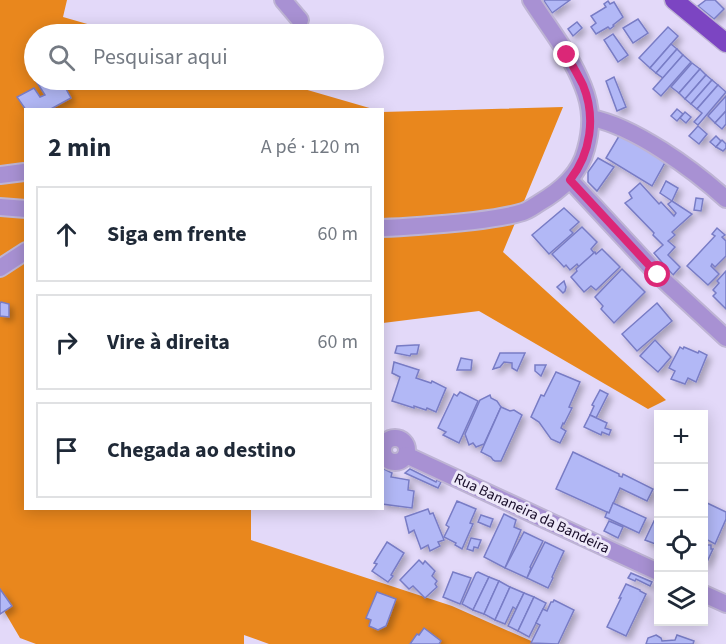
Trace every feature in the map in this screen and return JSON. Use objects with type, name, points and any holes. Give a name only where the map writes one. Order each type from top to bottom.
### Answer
[{"type":"main road","points":[[674,0],[726,43]]},
{"type":"street","points":[[283,0],[300,20]]},
{"type":"street","points":[[384,228],[506,217],[526,211],[552,195],[578,170],[585,154],[590,132],[591,118],[584,87],[567,55],[531,0]]},
{"type":"street","points":[[591,118],[616,124],[656,147],[687,167],[726,199]]},
{"type":"street","points":[[0,175],[24,172]]},
{"type":"street","points":[[570,180],[658,275],[726,338]]},
{"type":"street","points":[[0,207],[24,208]]},
{"type":"street","points":[[0,268],[24,252]]},
{"type":"street","name":"Rua Bananeira da Bandeira","points":[[406,455],[654,570]]},
{"type":"street","points":[[708,596],[726,604]]},
{"type":"shaded area","points":[[0,0],[67,0],[63,17],[87,24],[24,24],[24,90],[307,90],[370,108],[24,108],[24,510],[251,510],[251,540],[452,606],[538,644],[269,644],[244,635],[244,644],[36,644],[20,638],[0,604]]},
{"type":"shaded area","points":[[563,107],[503,252],[666,400],[648,409],[479,311],[384,323],[384,112]]},
{"type":"building","points":[[545,0],[570,0],[552,13]]},
{"type":"building","points":[[706,0],[715,0],[724,9],[714,19],[698,6]]},
{"type":"building","points":[[608,1],[610,4],[614,2],[623,17],[610,29],[608,27],[596,34],[591,27],[596,23],[591,16],[606,7],[604,4]]},
{"type":"building","points":[[638,19],[648,33],[633,43],[623,28]]},
{"type":"building","points":[[577,22],[582,28],[573,36],[568,29]]},
{"type":"building","points":[[668,27],[678,36],[650,68],[639,58]]},
{"type":"building","points":[[613,34],[628,55],[618,62],[604,40]]},
{"type":"building","points":[[671,44],[677,49],[656,73],[650,68]]},
{"type":"building","points":[[677,49],[683,55],[663,78],[656,73]]},
{"type":"building","points":[[683,55],[691,62],[661,96],[653,89]]},
{"type":"building","points":[[692,63],[700,69],[679,93],[671,87]]},
{"type":"building","points":[[700,69],[706,75],[685,99],[679,93]]},
{"type":"building","points":[[706,75],[712,80],[691,104],[685,99]]},
{"type":"building","points":[[614,77],[626,107],[617,111],[606,81]]},
{"type":"building","points":[[712,80],[718,85],[697,109],[691,104]]},
{"type":"building","points":[[718,85],[726,92],[698,125],[694,122],[702,113],[697,109]]},
{"type":"building","points":[[30,90],[35,90],[40,97],[45,95],[42,90],[67,90],[71,98],[53,108],[25,108],[17,97]]},
{"type":"building","points":[[726,96],[726,111],[715,123],[708,116]]},
{"type":"building","points":[[677,109],[683,114],[677,121],[671,116]]},
{"type":"building","points":[[726,111],[726,124],[722,129],[715,123]]},
{"type":"building","points":[[685,112],[691,117],[686,123],[680,118]]},
{"type":"building","points":[[698,126],[707,134],[699,144],[689,136]]},
{"type":"building","points":[[622,131],[668,157],[652,186],[606,158]]},
{"type":"building","points":[[716,136],[721,141],[716,147],[710,142]]},
{"type":"building","points":[[722,140],[726,144],[723,151],[716,147]]},
{"type":"building","points":[[598,158],[614,167],[597,191],[588,182],[588,172]]},
{"type":"building","points":[[666,181],[678,188],[672,201],[660,193]]},
{"type":"building","points":[[640,183],[659,204],[661,202],[674,216],[676,213],[668,204],[672,201],[692,214],[672,232],[675,235],[668,241],[675,247],[668,255],[680,267],[673,275],[654,253],[663,245],[625,203],[632,198],[629,193]]},
{"type":"building","points":[[696,198],[703,199],[701,211],[694,210]]},
{"type":"building","points":[[564,208],[579,222],[570,230],[573,233],[549,254],[532,235]]},
{"type":"building","points":[[582,227],[597,242],[591,249],[594,253],[579,267],[577,264],[570,270],[552,254]]},
{"type":"building","points":[[717,228],[725,235],[722,237],[726,241],[726,256],[715,267],[712,264],[711,266],[719,274],[708,285],[687,266],[715,236],[712,234]]},
{"type":"building","points":[[602,249],[620,267],[596,290],[591,286],[584,292],[571,277],[577,271],[576,269],[595,252],[596,254]]},
{"type":"building","points":[[622,269],[645,292],[614,323],[601,309],[603,306],[595,297]]},
{"type":"building","points":[[726,271],[726,309],[713,296],[716,293],[713,290]]},
{"type":"building","points":[[564,281],[566,287],[563,293],[557,287]]},
{"type":"building","points":[[1,302],[9,304],[9,317],[0,316]]},
{"type":"building","points":[[657,303],[672,321],[637,351],[622,334]]},
{"type":"building","points":[[655,340],[671,357],[658,372],[640,356]]},
{"type":"building","points":[[419,345],[417,354],[410,356],[395,353],[397,346]]},
{"type":"building","points":[[680,347],[707,355],[696,382],[688,378],[685,384],[671,379],[675,371],[669,368]]},
{"type":"building","points":[[500,353],[525,353],[517,371],[512,368],[512,363],[504,362],[500,367],[493,369]]},
{"type":"building","points":[[461,358],[472,360],[471,370],[457,370]]},
{"type":"building","points":[[394,362],[419,370],[416,378],[431,383],[432,381],[446,388],[436,412],[392,401],[400,377],[392,373]]},
{"type":"building","points":[[535,365],[546,365],[541,376],[535,371]]},
{"type":"building","points":[[556,372],[580,382],[569,407],[572,408],[561,428],[566,431],[560,443],[551,439],[539,422],[531,417],[541,395],[544,396]]},
{"type":"building","points":[[600,390],[608,394],[596,418],[590,415],[594,406],[592,405]]},
{"type":"building","points":[[460,392],[478,401],[459,443],[443,435],[446,432],[438,428],[454,394],[457,396]]},
{"type":"building","points":[[490,395],[501,407],[484,444],[476,447],[473,443],[469,445],[465,434],[480,400]]},
{"type":"building","points":[[501,407],[510,411],[514,410],[522,415],[501,461],[495,461],[481,452]]},
{"type":"building","points":[[590,415],[607,423],[605,428],[611,430],[609,435],[602,432],[601,435],[584,427]]},
{"type":"building","points":[[573,452],[619,476],[622,477],[623,474],[653,489],[647,501],[620,488],[609,513],[556,489]]},
{"type":"building","points":[[384,469],[392,473],[391,477],[409,480],[408,490],[414,491],[412,508],[384,504]]},
{"type":"building","points":[[410,469],[436,482],[437,480],[441,482],[438,488],[405,473]]},
{"type":"building","points":[[457,501],[476,509],[470,523],[473,524],[462,549],[444,537],[449,527],[446,525]]},
{"type":"building","points":[[613,503],[646,518],[639,533],[605,517]]},
{"type":"building","points":[[708,503],[726,512],[726,519],[715,544],[708,540]]},
{"type":"building","points":[[428,509],[430,514],[433,513],[444,540],[438,542],[440,546],[430,551],[428,545],[421,549],[414,530],[409,533],[405,517]]},
{"type":"building","points":[[504,514],[516,520],[514,527],[521,530],[505,568],[484,557]]},
{"type":"building","points":[[481,515],[493,519],[490,527],[478,522]]},
{"type":"building","points":[[609,521],[623,527],[618,538],[604,531]]},
{"type":"building","points":[[654,521],[654,543],[645,540]]},
{"type":"building","points":[[524,532],[543,541],[527,578],[505,568]]},
{"type":"building","points":[[471,538],[481,540],[478,548],[474,547],[473,551],[467,549]]},
{"type":"building","points":[[387,542],[404,553],[388,582],[372,571],[377,564],[374,563]]},
{"type":"building","points":[[545,542],[564,551],[548,588],[527,578]]},
{"type":"building","points":[[708,545],[711,545],[713,549],[708,560]]},
{"type":"building","points":[[419,560],[423,564],[425,561],[435,571],[432,576],[437,581],[435,584],[437,587],[425,598],[413,586],[409,589],[400,580]]},
{"type":"building","points":[[453,572],[471,578],[460,604],[443,597]]},
{"type":"building","points":[[478,572],[489,577],[473,610],[462,604]]},
{"type":"building","points":[[631,573],[652,582],[650,586],[628,578]]},
{"type":"building","points":[[489,577],[499,581],[484,614],[473,610]]},
{"type":"building","points":[[499,581],[510,587],[495,620],[484,614]]},
{"type":"building","points":[[626,584],[646,594],[626,636],[607,627]]},
{"type":"building","points":[[510,587],[524,593],[516,609],[513,607],[505,624],[495,620]]},
{"type":"building","points":[[0,589],[12,606],[0,614]]},
{"type":"building","points":[[377,592],[396,599],[386,626],[378,630],[369,626],[371,620],[366,618]]},
{"type":"building","points":[[524,593],[534,597],[518,631],[508,626]]},
{"type":"building","points":[[534,597],[546,603],[529,637],[518,631]]},
{"type":"building","points":[[554,600],[574,610],[558,644],[531,643],[540,625],[536,623],[543,609],[547,611]]},
{"type":"building","points":[[424,628],[441,641],[439,644],[410,644]]},
{"type":"building","points":[[656,635],[662,641],[675,640],[677,635],[694,641],[693,644],[646,644],[648,638]]},
{"type":"route","points":[[567,55],[584,87],[591,118],[585,154],[578,170],[570,180],[658,275]]}]
